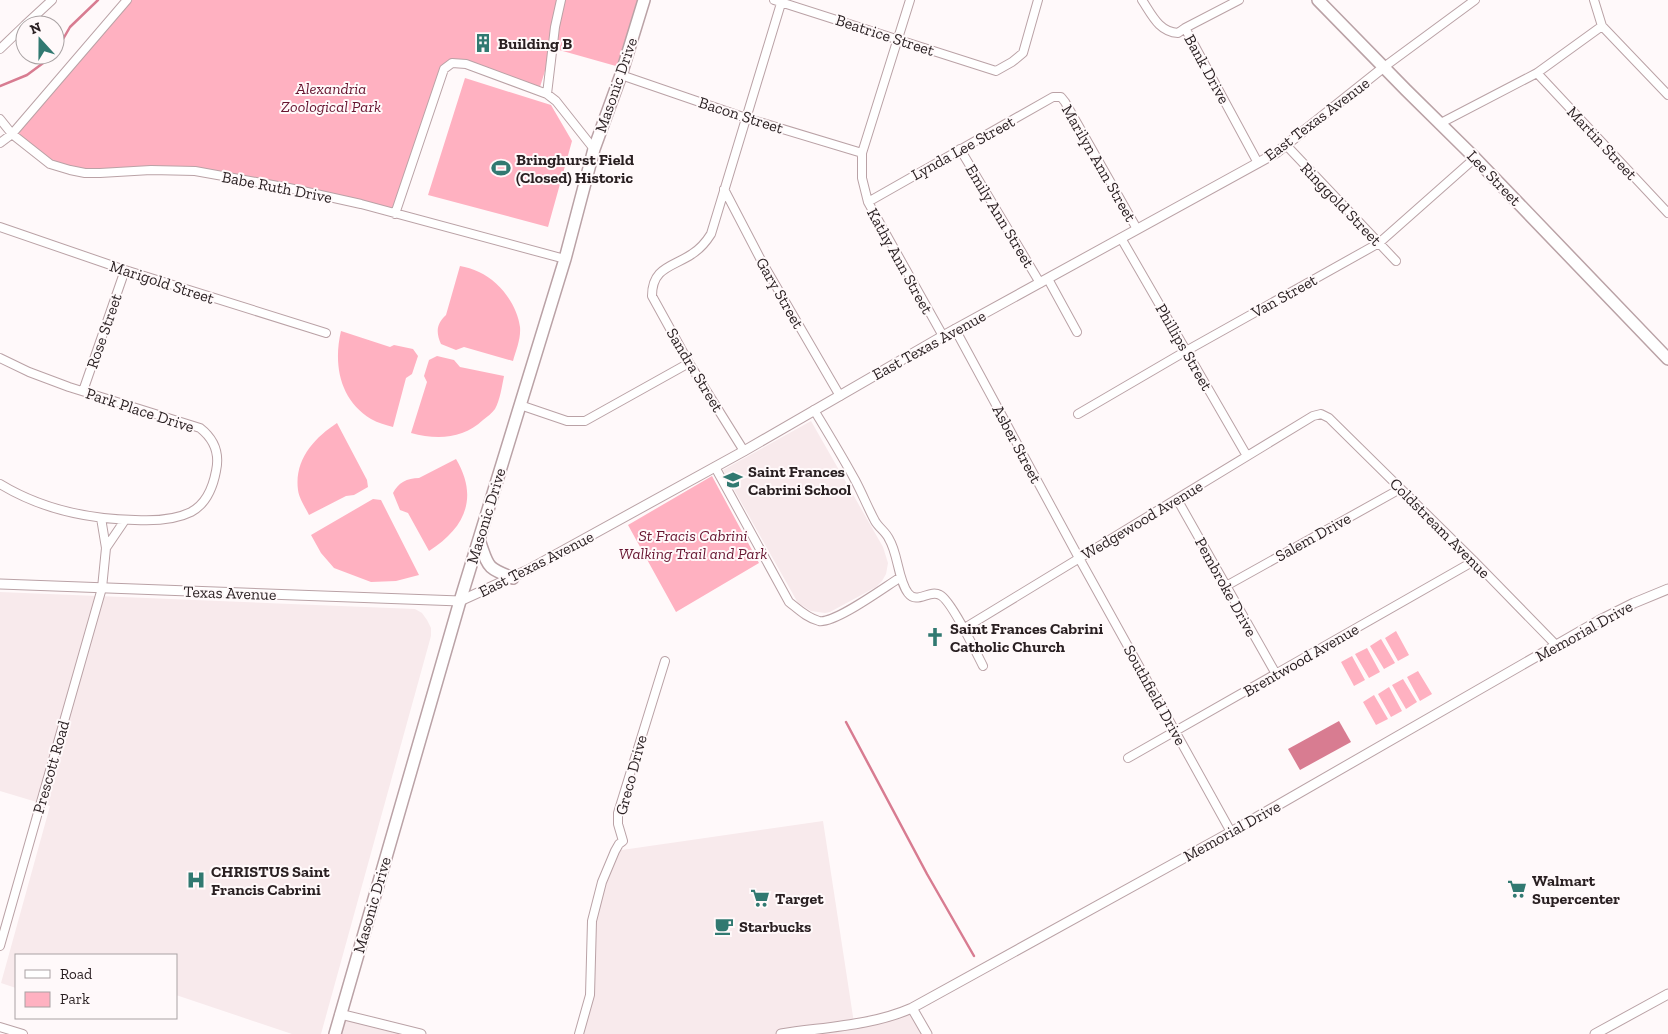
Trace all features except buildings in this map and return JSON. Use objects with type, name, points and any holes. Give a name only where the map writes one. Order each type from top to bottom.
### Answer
[{"type":"main road","name":"Masonic Drive","points":[[335,1034],[460,602],[565,259],[594,149],[621,75],[644,0]]},
{"type":"main road","name":"Lee Street","points":[[1318,0],[1439,124],[1475,158],[1668,359]]},
{"type":"main road","points":[[1330,0],[1368,51]]},
{"type":"main road","points":[[479,540],[488,565],[492,570],[513,578]]},
{"type":"street","points":[[0,143],[12,134],[127,0]]},
{"type":"street","points":[[547,94],[555,27],[561,0]]},
{"type":"street","name":"Kathy Ann Street","points":[[910,0],[862,153],[862,178],[868,202],[943,336]]},
{"type":"street","name":"Beatrice Street","points":[[779,1],[996,71],[1023,53],[1038,0]]},
{"type":"street","points":[[1142,0],[1161,28],[1178,33],[1185,28]]},
{"type":"street","name":"Bank Drive","points":[[1239,0],[1185,28],[1258,162]]},
{"type":"street","points":[[1384,67],[1464,4],[1475,0]]},
{"type":"street","points":[[1594,0],[1602,26],[1668,95]]},
{"type":"street","points":[[35,15],[48,1]]},
{"type":"street","points":[[724,189],[779,1]]},
{"type":"street","points":[[1439,124],[1536,73],[1602,26]]},
{"type":"street","points":[[0,49],[15,35]]},
{"type":"street","points":[[394,214],[444,69],[452,63],[466,64],[547,94],[556,101],[594,149]]},
{"type":"street","name":"East Texas Avenue","points":[[460,602],[513,578],[744,451],[943,336],[1286,146],[1384,67]]},
{"type":"street","name":"Martin Street","points":[[1536,73],[1668,212]]},
{"type":"street","name":"Bacon Street","points":[[621,75],[746,118],[862,153]]},
{"type":"street","name":"Lynda Lee Street","points":[[868,202],[1053,98],[1060,97]]},
{"type":"street","name":"Marilyn Ann Street","points":[[1060,97],[1065,102],[1138,229]]},
{"type":"street","name":"Babe Ruth Drive","points":[[0,119],[12,134],[50,164],[70,170],[85,173],[151,170],[195,171],[289,188],[361,204],[565,259]]},
{"type":"street","name":"Ringgold Street","points":[[1286,146],[1396,261]]},
{"type":"street","name":"Emily Ann Street","points":[[960,149],[1044,281]]},
{"type":"street","name":"Van Street","points":[[1078,414],[1379,243],[1475,158]]},
{"type":"street","name":"Sandra Street","points":[[724,189],[711,234],[702,246],[692,254],[661,272],[654,280],[652,296],[689,363],[744,451]]},
{"type":"street","name":"Gary Street","points":[[724,189],[762,262],[840,396]]},
{"type":"street","name":"Marigold Street","points":[[0,227],[125,270],[326,333]]},
{"type":"street","name":"Phillips Street","points":[[1121,238],[1247,456]]},
{"type":"street","name":"Rose Street","points":[[83,391],[125,270]]},
{"type":"street","points":[[1044,281],[1077,332]]},
{"type":"street","name":"Asber Street","points":[[956,329],[1079,558]]},
{"type":"street","name":"Park Place Drive","points":[[0,358],[29,372],[83,391],[200,428],[209,435],[215,445],[217,468],[209,492],[202,503],[192,512],[176,517],[145,521],[87,517],[54,508],[17,494],[0,484]]},
{"type":"street","points":[[520,405],[567,421],[585,421],[689,363]]},
{"type":"street","points":[[814,410],[846,464],[875,520],[888,537],[908,593],[914,598],[934,593],[941,595],[963,628],[983,666]]},
{"type":"street","name":"Wedgewood Avenue","points":[[963,628],[1313,416],[1321,414]]},
{"type":"street","name":"Coldstream Avenue","points":[[1321,414],[1329,418],[1556,646]]},
{"type":"street","points":[[715,467],[789,602],[806,616],[821,621],[836,618],[901,577]]},
{"type":"street","name":"Salem Drive","points":[[1226,586],[1400,489]]},
{"type":"street","name":"Pembroke Drive","points":[[1177,499],[1276,674]]},
{"type":"street","points":[[101,518],[106,548]]},
{"type":"street","points":[[106,548],[125,520]]},
{"type":"street","name":"Prescott Road","points":[[0,946],[102,588],[106,548]]},
{"type":"street","name":"Southfield Drive","points":[[1079,558],[1232,832]]},
{"type":"street","name":"Brentwood Avenue","points":[[1128,758],[1474,562]]},
{"type":"street","name":"Texas Avenue","points":[[0,584],[460,602]]},
{"type":"street","name":"Memorial Drive","points":[[781,1034],[870,1021],[888,1017],[912,1008],[1232,832],[1600,620],[1668,589]]},
{"type":"street","name":"Greco Drive","points":[[579,1034],[590,995],[592,921],[602,882],[615,851],[623,841],[618,824],[618,813],[665,660]]},
{"type":"street","points":[[1595,1034],[1668,994]]},
{"type":"street","points":[[912,1008],[927,1034]]},
{"type":"street","points":[[340,1014],[421,1034]]},
{"type":"street","points":[[0,1027],[23,1034]]},
{"type":"shaded area","points":[[811,421],[883,547],[888,563],[886,574],[876,587],[825,613],[811,611],[798,603],[723,470]]},
{"type":"shaded area","name":"CHRISTUS Saint Francis Cabrini","points":[[0,592],[415,609],[422,613],[431,628],[431,636],[321,1034],[292,1034],[178,996],[178,954],[15,954],[15,988],[1,983],[50,806],[0,791]]},
{"type":"shaded area","points":[[1339,721],[1351,742],[1300,770],[1288,749]]},
{"type":"shaded area","points":[[823,821],[854,1023],[912,1008],[927,1034],[579,1034],[590,995],[592,921],[615,851]]},
{"type":"shaded area","points":[[340,1014],[421,1034],[335,1034]]},
{"type":"green space","name":"Alexandria Zoological Park","points":[[128,0],[642,0],[623,68],[552,48],[540,87],[465,63],[447,65],[394,213],[195,171],[102,172],[50,163],[12,129]]},
{"type":"green space","name":"Bringhurst Field (Closed) Historic","points":[[465,78],[551,105],[572,141],[548,227],[428,195]]},
{"type":"green space","points":[[460,266],[486,276],[500,287],[511,302],[520,327],[519,340],[513,361],[464,347],[456,350],[441,344],[438,336],[439,325],[446,315]]},
{"type":"green space","points":[[341,331],[390,347],[394,345],[413,349],[418,356],[412,374],[406,378],[393,427],[371,419],[360,411],[346,392],[341,381],[339,369],[338,356]]},
{"type":"green space","points":[[437,356],[454,360],[460,367],[504,376],[501,393],[495,409],[488,416],[467,431],[449,436],[430,437],[411,433],[427,382],[424,376],[429,360]]},
{"type":"green space","points":[[337,423],[367,480],[368,487],[309,515],[299,493],[299,469],[313,443]]},
{"type":"green space","points":[[456,459],[467,487],[465,511],[452,532],[429,551],[408,513],[400,510],[393,493],[397,486],[403,482],[419,478]]},
{"type":"green space","name":"St Fracis Cabrini Walking Trail and Park","points":[[712,476],[759,563],[676,612],[628,525]]},
{"type":"green space","points":[[373,499],[381,500],[419,575],[396,581],[371,582],[334,568],[321,553],[311,535]]},
{"type":"green space","points":[[1396,631],[1409,655],[1398,661],[1385,638]]},
{"type":"green space","points":[[1381,639],[1395,663],[1384,669],[1370,646]]},
{"type":"green space","points":[[1367,648],[1380,672],[1369,678],[1355,654]]},
{"type":"green space","points":[[1352,656],[1365,680],[1354,686],[1341,662]]},
{"type":"green space","points":[[1418,671],[1432,694],[1420,701],[1407,677]]},
{"type":"green space","points":[[1403,679],[1417,702],[1406,709],[1392,685]]},
{"type":"green space","points":[[1389,687],[1402,711],[1391,717],[1378,694]]},
{"type":"green space","points":[[1374,695],[1388,719],[1376,725],[1363,702]]},
{"type":"waterway","points":[[65,36],[70,27],[98,0]]},
{"type":"waterway","points":[[0,86],[27,75],[40,65]]},
{"type":"waterway","points":[[846,722],[927,874],[974,956]]},
{"type":"place","name":"Building B","points":[[483,43]]},
{"type":"place","name":"Bringhurst Field (Closed) Historic","points":[[501,168]]},
{"type":"place","name":"Saint Frances Cabrini School","points":[[733,480]]},
{"type":"place","name":"Saint Frances Cabrini Catholic Church","points":[[935,637]]},
{"type":"place","name":"CHRISTUS Saint Francis Cabrini","points":[[196,880]]},
{"type":"place","name":"Walmart Supercenter","points":[[1517,889]]},
{"type":"place","name":"Target","points":[[760,898]]},
{"type":"place","name":"Starbucks","points":[[724,926]]}]
